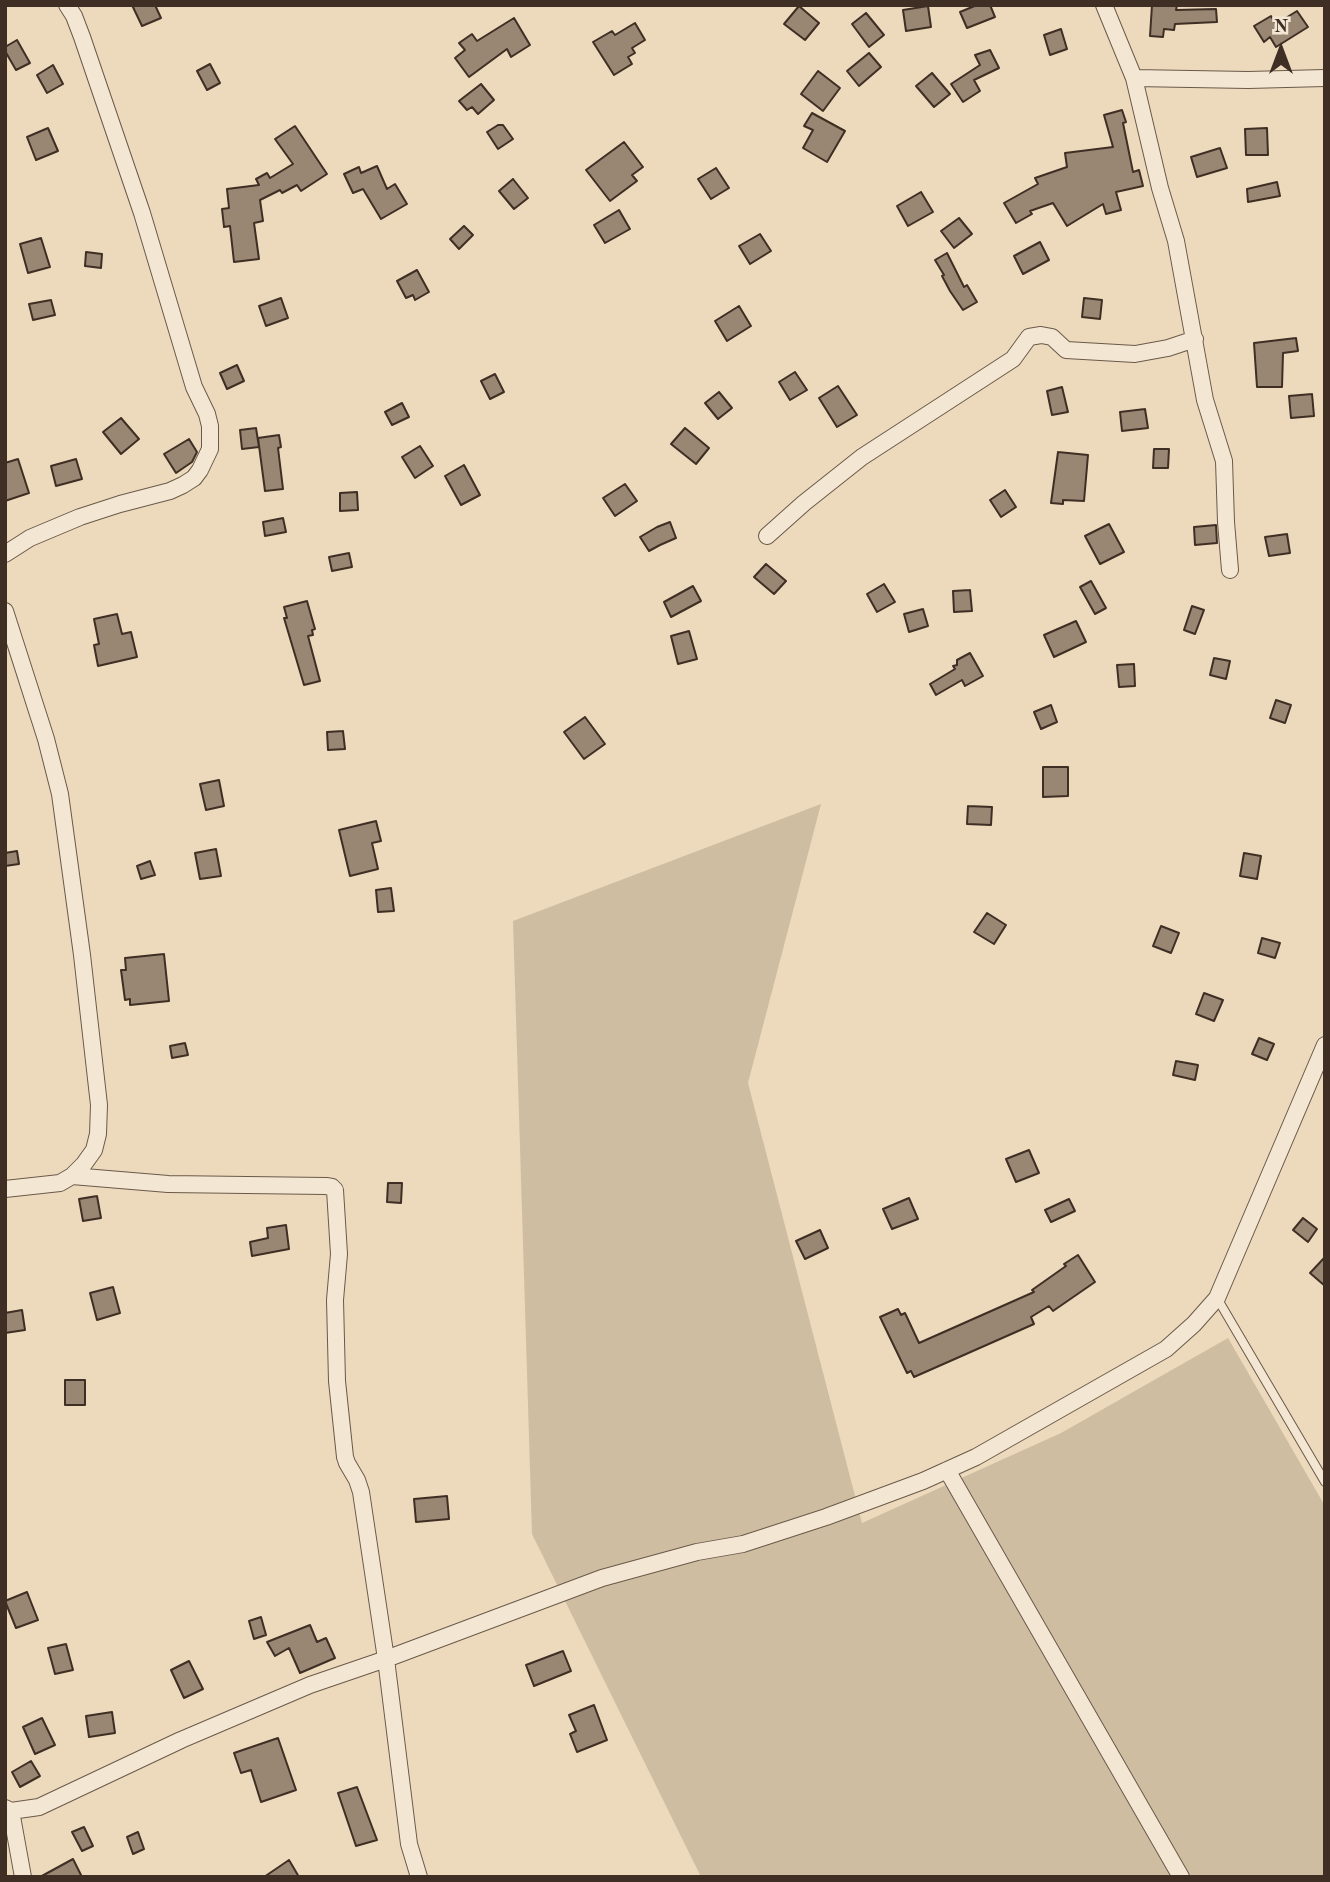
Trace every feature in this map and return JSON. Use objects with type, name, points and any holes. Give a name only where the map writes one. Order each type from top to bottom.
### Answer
[{"type":"street","points":[[5,554],[30,538],[80,517],[183,485],[200,470],[210,449],[207,414],[194,387],[142,213],[82,37],[74,16],[66,5]]},
{"type":"street","points":[[1104,5],[1134,78],[1160,188],[1176,241],[1205,400],[1224,461],[1230,570]]},
{"type":"street","points":[[1134,78],[1325,78]]},
{"type":"street","points":[[767,536],[862,457],[1013,359],[1029,337],[1052,337],[1066,350],[1135,354],[1168,348],[1195,339]]},
{"type":"street","points":[[5,611],[46,739],[60,794],[99,1105],[98,1134],[94,1150],[72,1176],[60,1183],[5,1189]]},
{"type":"street","points":[[23,1877],[8,1809],[39,1807],[181,1740],[310,1685],[602,1578],[697,1552],[743,1544],[923,1481],[976,1457],[1166,1349],[1194,1324],[1217,1297],[1325,1045]]},
{"type":"street","points":[[72,1176],[169,1184],[326,1186],[335,1190],[339,1254],[335,1300],[337,1381],[343,1444],[347,1463],[361,1492],[386,1659],[409,1844],[419,1877]]},
{"type":"street","points":[[947,1470],[1181,1877]]},
{"type":"lane","points":[[1217,1297],[1325,1482]]},
{"type":"shaded area","points":[[821,804],[748,1083],[862,1523],[1061,1433],[1228,1338],[1325,1506],[1325,1877],[701,1877],[532,1534],[513,921]]},
{"type":"building","points":[[132,5],[155,5],[161,18],[142,26]]},
{"type":"building","points":[[977,5],[990,5],[995,17],[967,28],[960,12]]},
{"type":"building","points":[[1152,5],[1177,5],[1176,10],[1216,9],[1217,22],[1175,24],[1174,30],[1164,29],[1163,37],[1150,36]]},
{"type":"building","points":[[799,6],[819,23],[805,40],[784,24]]},
{"type":"building","points":[[928,6],[931,27],[906,31],[903,10]]},
{"type":"building","points":[[1297,11],[1308,27],[1276,47],[1270,37],[1264,42],[1254,26],[1271,16],[1276,24]]},
{"type":"building","points":[[866,13],[884,35],[869,47],[852,24]]},
{"type":"building","points":[[514,18],[530,45],[511,57],[507,49],[469,77],[455,58],[465,50],[459,43],[472,34],[477,41]]},
{"type":"building","points":[[635,23],[645,40],[632,48],[635,53],[628,57],[632,64],[614,75],[593,42],[612,31],[615,35]]},
{"type":"building","points":[[1061,29],[1067,49],[1050,55],[1044,35]]},
{"type":"building","points":[[17,40],[30,63],[16,70],[5,47]]},
{"type":"building","points":[[990,50],[999,68],[974,80],[980,91],[963,102],[951,84],[980,65],[975,55]]},
{"type":"building","points":[[869,53],[881,67],[859,86],[847,71]]},
{"type":"building","points":[[210,64],[220,83],[207,90],[197,71]]},
{"type":"building","points":[[53,65],[63,84],[47,93],[37,75]]},
{"type":"building","points":[[818,71],[840,88],[823,111],[801,94]]},
{"type":"building","points":[[932,73],[950,94],[934,107],[916,86]]},
{"type":"building","points":[[481,84],[494,100],[478,114],[472,107],[467,110],[459,101]]},
{"type":"building","points":[[1122,110],[1133,172],[1139,170],[1143,186],[1116,192],[1121,210],[1106,214],[1103,204],[1067,226],[1053,203],[1030,211],[1032,214],[1016,223],[1004,203],[1038,184],[1035,178],[1067,167],[1065,153],[1113,147],[1104,115]]},
{"type":"building","points":[[812,113],[845,131],[827,162],[803,148],[813,130],[804,126]]},
{"type":"building","points":[[503,125],[513,139],[498,149],[487,132]]},
{"type":"building","points":[[295,126],[327,174],[301,191],[297,185],[260,200],[263,221],[254,223],[259,259],[234,262],[230,226],[224,227],[222,209],[229,208],[227,189],[259,185],[256,179],[267,173],[270,178],[293,164],[275,139]]},
{"type":"building","points":[[48,128],[58,151],[36,160],[27,137]]},
{"type":"building","points":[[1267,128],[1268,155],[1246,155],[1245,129]]},
{"type":"building","points":[[624,142],[643,167],[632,175],[637,181],[610,201],[586,170]]},
{"type":"building","points":[[1220,148],[1227,168],[1197,177],[1191,157]]},
{"type":"building","points":[[377,166],[387,189],[395,184],[407,204],[381,219],[363,189],[353,193],[344,174],[359,167],[361,173]]},
{"type":"building","points":[[716,168],[729,188],[711,199],[698,179]]},
{"type":"building","points":[[513,179],[528,198],[514,209],[499,191]]},
{"type":"building","points":[[1277,182],[1280,196],[1248,202],[1247,189]]},
{"type":"building","points":[[921,192],[933,212],[908,226],[897,206]]},
{"type":"building","points":[[619,210],[630,229],[605,243],[594,225]]},
{"type":"building","points":[[959,218],[972,234],[954,248],[941,231]]},
{"type":"building","points":[[464,226],[473,235],[459,249],[450,239]]},
{"type":"building","points":[[760,234],[771,251],[750,264],[739,246]]},
{"type":"building","points":[[41,238],[50,267],[28,273],[20,244]]},
{"type":"building","points":[[1040,242],[1049,260],[1023,274],[1014,256]]},
{"type":"building","points":[[86,252],[102,254],[101,268],[85,266]]},
{"type":"building","points":[[947,253],[964,287],[967,285],[977,302],[963,310],[935,260]]},
{"type":"building","points":[[417,270],[429,292],[415,300],[413,295],[406,298],[397,281]]},
{"type":"building","points":[[281,298],[288,318],[266,326],[259,306]]},
{"type":"building","points":[[1084,298],[1102,300],[1100,319],[1082,317]]},
{"type":"building","points":[[51,300],[55,315],[33,320],[29,304]]},
{"type":"building","points":[[739,306],[751,326],[727,341],[715,321]]},
{"type":"building","points":[[1296,338],[1298,351],[1283,353],[1282,387],[1257,387],[1254,343]]},
{"type":"building","points":[[237,365],[244,381],[227,389],[220,373]]},
{"type":"building","points":[[795,372],[807,390],[790,400],[779,382]]},
{"type":"building","points":[[495,374],[504,392],[490,399],[481,381]]},
{"type":"building","points":[[838,386],[857,415],[837,427],[819,398]]},
{"type":"building","points":[[1062,387],[1068,412],[1052,415],[1047,391]]},
{"type":"building","points":[[719,392],[732,408],[718,419],[705,403]]},
{"type":"building","points":[[1312,394],[1314,416],[1291,418],[1289,396]]},
{"type":"building","points":[[402,403],[409,417],[392,425],[385,412]]},
{"type":"building","points":[[1145,409],[1148,428],[1122,431],[1120,412]]},
{"type":"building","points":[[121,418],[139,439],[121,454],[103,432]]},
{"type":"building","points":[[256,428],[259,447],[242,449],[240,430]]},
{"type":"building","points":[[685,428],[709,448],[696,464],[671,444]]},
{"type":"building","points":[[279,435],[283,489],[265,491],[258,438]]},
{"type":"building","points":[[189,439],[197,452],[192,462],[176,473],[164,454]]},
{"type":"building","points":[[420,446],[433,466],[415,478],[402,457]]},
{"type":"building","points":[[1154,449],[1169,449],[1168,468],[1153,468]]},
{"type":"building","points":[[1058,452],[1088,455],[1084,501],[1063,500],[1063,504],[1051,503]]},
{"type":"building","points":[[18,459],[29,493],[5,501],[5,463]]},
{"type":"building","points":[[76,459],[82,479],[56,486],[51,466]]},
{"type":"building","points":[[464,465],[480,495],[461,505],[445,476]]},
{"type":"building","points":[[625,484],[637,501],[615,516],[603,498]]},
{"type":"building","points":[[1005,490],[1016,507],[1001,517],[990,500]]},
{"type":"building","points":[[357,492],[358,510],[340,511],[340,493]]},
{"type":"building","points":[[283,518],[286,532],[265,536],[263,522]]},
{"type":"building","points":[[670,522],[676,538],[649,551],[640,537]]},
{"type":"building","points":[[1109,524],[1124,552],[1100,564],[1085,536]]},
{"type":"building","points":[[1216,525],[1217,543],[1195,545],[1194,527]]},
{"type":"building","points":[[1287,534],[1290,553],[1269,556],[1265,537]]},
{"type":"building","points":[[349,553],[352,567],[332,571],[329,557]]},
{"type":"building","points":[[766,564],[786,581],[774,594],[754,577]]},
{"type":"building","points":[[1091,581],[1106,608],[1095,614],[1080,587]]},
{"type":"building","points":[[884,584],[895,602],[877,612],[867,594]]},
{"type":"building","points":[[693,586],[701,601],[671,617],[664,602]]},
{"type":"building","points":[[970,590],[972,611],[954,612],[953,591]]},
{"type":"building","points":[[307,601],[315,629],[312,630],[313,635],[308,636],[320,681],[304,685],[284,618],[287,618],[284,607]]},
{"type":"building","points":[[1192,606],[1204,610],[1195,634],[1184,630]]},
{"type":"building","points":[[923,609],[928,626],[909,632],[904,614]]},
{"type":"building","points":[[117,614],[122,634],[131,632],[137,657],[98,666],[94,645],[99,644],[94,619]]},
{"type":"building","points":[[1076,621],[1086,642],[1054,657],[1044,635]]},
{"type":"building","points":[[689,631],[697,659],[678,664],[671,636]]},
{"type":"building","points":[[970,653],[983,676],[965,686],[962,680],[936,695],[930,684],[955,669],[953,666],[957,665],[957,660]]},
{"type":"building","points":[[1214,658],[1230,661],[1226,679],[1210,675]]},
{"type":"building","points":[[1134,664],[1135,686],[1119,687],[1117,665]]},
{"type":"building","points":[[1276,700],[1291,705],[1285,723],[1270,718]]},
{"type":"building","points":[[1051,705],[1057,722],[1041,729],[1034,712]]},
{"type":"building","points":[[585,717],[605,744],[584,759],[564,732]]},
{"type":"building","points":[[343,731],[345,749],[328,750],[327,732]]},
{"type":"building","points":[[1043,767],[1068,767],[1068,796],[1043,797]]},
{"type":"building","points":[[219,780],[224,806],[206,810],[200,784]]},
{"type":"building","points":[[968,806],[992,807],[991,825],[967,824]]},
{"type":"building","points":[[376,821],[381,841],[372,843],[378,869],[350,876],[339,830]]},
{"type":"building","points":[[216,849],[221,876],[200,879],[195,853]]},
{"type":"building","points":[[17,851],[19,864],[5,866],[5,853]]},
{"type":"building","points":[[1244,853],[1261,856],[1257,879],[1240,876]]},
{"type":"building","points":[[150,861],[155,875],[141,879],[137,866]]},
{"type":"building","points":[[391,888],[394,911],[378,912],[376,890]]},
{"type":"building","points":[[987,913],[1006,925],[994,944],[974,932]]},
{"type":"building","points":[[1161,926],[1179,933],[1171,953],[1153,946]]},
{"type":"building","points":[[1262,938],[1280,943],[1275,958],[1258,953]]},
{"type":"building","points":[[164,954],[169,1001],[130,1005],[130,999],[125,1000],[121,970],[126,970],[125,958]]},
{"type":"building","points":[[1204,993],[1223,1000],[1214,1021],[1196,1014]]},
{"type":"building","points":[[1259,1038],[1274,1044],[1267,1060],[1252,1054]]},
{"type":"building","points":[[185,1043],[188,1055],[172,1058],[170,1046]]},
{"type":"building","points":[[1176,1061],[1198,1065],[1195,1080],[1173,1075]]},
{"type":"building","points":[[1029,1150],[1039,1173],[1016,1182],[1006,1159]]},
{"type":"building","points":[[388,1183],[402,1183],[401,1203],[387,1202]]},
{"type":"building","points":[[97,1196],[101,1218],[83,1221],[79,1199]]},
{"type":"building","points":[[909,1198],[918,1219],[892,1229],[883,1209]]},
{"type":"building","points":[[1069,1199],[1075,1211],[1051,1222],[1045,1210]]},
{"type":"building","points":[[1303,1218],[1317,1229],[1308,1242],[1293,1230]]},
{"type":"building","points":[[286,1225],[289,1249],[252,1256],[250,1242],[268,1238],[267,1228]]},
{"type":"building","points":[[820,1230],[828,1248],[805,1259],[796,1241]]},
{"type":"building","points":[[1078,1255],[1095,1282],[1053,1311],[1049,1306],[1031,1317],[1034,1324],[914,1377],[911,1371],[907,1373],[880,1317],[898,1309],[901,1315],[905,1313],[919,1343],[1034,1292],[1032,1290]]},
{"type":"building","points":[[1325,1257],[1325,1286],[1310,1273]]},
{"type":"building","points":[[113,1287],[120,1313],[97,1320],[90,1293]]},
{"type":"building","points":[[22,1310],[25,1330],[5,1333],[5,1313]]},
{"type":"building","points":[[65,1380],[85,1380],[85,1405],[65,1405]]},
{"type":"building","points":[[447,1496],[449,1519],[416,1522],[414,1499]]},
{"type":"building","points":[[27,1592],[38,1620],[16,1628],[5,1601]]},
{"type":"building","points":[[261,1617],[266,1635],[254,1639],[249,1621]]},
{"type":"building","points":[[310,1625],[317,1642],[326,1638],[335,1658],[300,1673],[289,1648],[275,1656],[267,1642]]},
{"type":"building","points":[[66,1644],[73,1670],[55,1674],[48,1648]]},
{"type":"building","points":[[563,1651],[571,1671],[534,1686],[526,1665]]},
{"type":"building","points":[[189,1661],[203,1689],[184,1698],[171,1670]]},
{"type":"building","points":[[594,1705],[607,1740],[577,1752],[570,1734],[576,1731],[569,1715]]},
{"type":"building","points":[[112,1712],[115,1733],[89,1737],[86,1716]]},
{"type":"building","points":[[42,1718],[55,1745],[35,1754],[23,1727]]},
{"type":"building","points":[[278,1738],[296,1790],[261,1802],[251,1770],[241,1773],[234,1753]]},
{"type":"building","points":[[31,1761],[40,1776],[20,1787],[12,1772]]},
{"type":"building","points":[[357,1787],[377,1840],[356,1846],[338,1793]]},
{"type":"building","points":[[84,1827],[93,1846],[82,1851],[72,1832]]},
{"type":"building","points":[[138,1832],[144,1849],[133,1854],[127,1837]]},
{"type":"building","points":[[73,1859],[82,1877],[40,1877]]},
{"type":"building","points":[[289,1860],[299,1877],[264,1877]]}]
